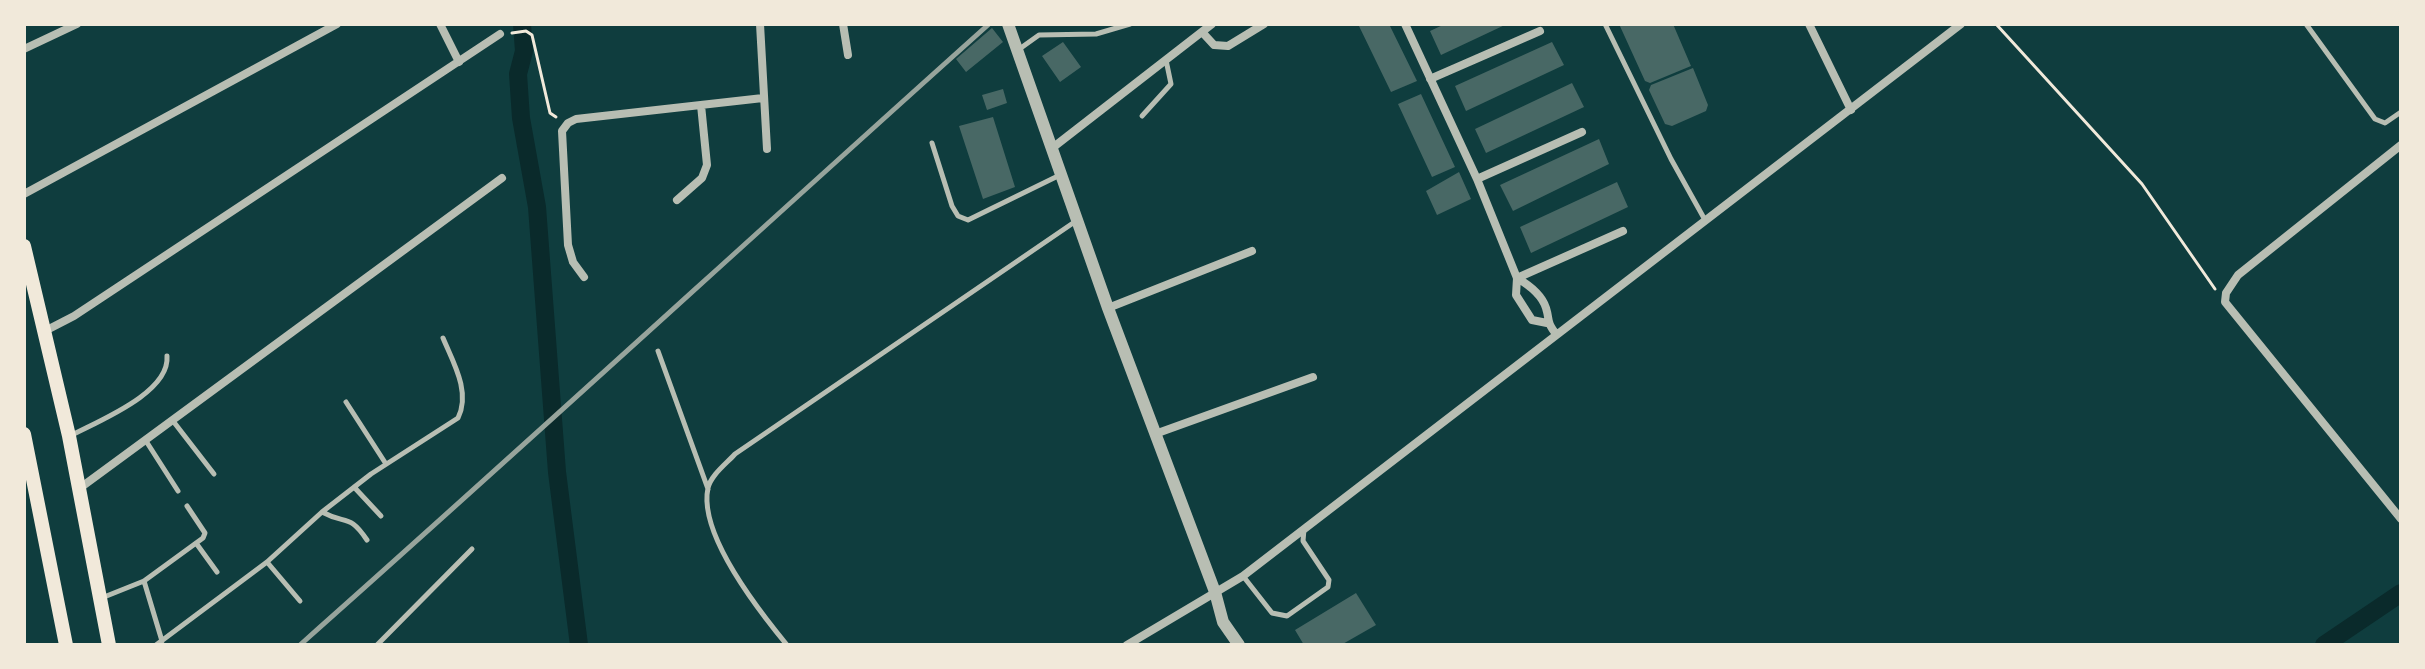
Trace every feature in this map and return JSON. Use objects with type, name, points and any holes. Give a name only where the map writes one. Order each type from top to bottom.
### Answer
[{"type":"main road","points":[[24,246],[69,436],[109,645]]},
{"type":"main road","points":[[24,434],[66,645]]},
{"type":"street","points":[[24,49],[77,24]]},
{"type":"street","points":[[24,194],[337,24]]},
{"type":"street","points":[[440,24],[459,62]]},
{"type":"street","points":[[760,24],[767,149]]},
{"type":"street","points":[[843,24],[848,55]]},
{"type":"street","points":[[1008,24],[1108,308],[1215,592],[1223,622],[1239,645]]},
{"type":"street","points":[[1051,149],[1212,24]]},
{"type":"street","points":[[1202,32],[1214,45],[1228,46],[1264,24]]},
{"type":"street","points":[[1405,24],[1477,179],[1517,278],[1516,295],[1532,320],[1547,323]]},
{"type":"street","points":[[1127,645],[1243,576],[1961,24]]},
{"type":"street","points":[[1813,26],[1851,110]]},
{"type":"street","points":[[1430,79],[1540,31]]},
{"type":"street","points":[[42,332],[74,316],[500,34]]},
{"type":"street","points":[[584,277],[573,262],[568,245],[562,131],[568,123],[576,119],[763,98]]},
{"type":"street","points":[[677,200],[702,178],[707,165],[701,105]]},
{"type":"street","points":[[1477,179],[1582,132]]},
{"type":"street","points":[[2401,145],[2238,275],[2226,293],[2225,302],[2401,519]]},
{"type":"street","points":[[80,488],[502,178]]},
{"type":"street","points":[[1517,278],[1623,231]]},
{"type":"street","points":[[1108,308],[1252,251]]},
{"type":"street","points":[[1517,278],[1531,286],[1546,308],[1547,323],[1556,334]]},
{"type":"street","points":[[1155,434],[1313,377]]},
{"type":"lane","points":[[1017,50],[1039,35],[1096,34],[1130,24]]},
{"type":"lane","points":[[1605,24],[1671,159],[1706,221]]},
{"type":"lane","points":[[2306,24],[2375,119],[2385,123],[2401,112]]},
{"type":"lane","points":[[1142,116],[1171,84],[1166,60]]},
{"type":"lane","points":[[932,143],[952,206],[958,216],[968,220],[1061,175]]},
{"type":"lane","points":[[708,489],[713,478],[735,454],[1077,220]]},
{"type":"lane","points":[[144,581],[159,643],[267,562],[354,487],[458,418],[464,407],[459,376],[443,338]]},
{"type":"lane","points":[[658,351],[708,489],[712,527],[747,596],[787,645]]},
{"type":"lane","points":[[69,436],[145,395],[159,382],[168,365],[167,356]]},
{"type":"lane","points":[[346,402],[386,464]]},
{"type":"lane","points":[[173,421],[214,474]]},
{"type":"lane","points":[[146,441],[178,491]]},
{"type":"lane","points":[[354,487],[381,516]]},
{"type":"lane","points":[[99,599],[144,581],[196,543],[205,533],[187,506]]},
{"type":"lane","points":[[322,512],[356,524],[367,540]]},
{"type":"lane","points":[[1243,576],[1272,613],[1279,616],[1287,616],[1328,587],[1329,580],[1303,541],[1305,528]]},
{"type":"lane","points":[[196,543],[217,572]]},
{"type":"lane","points":[[377,645],[472,549]]},
{"type":"lane","points":[[267,562],[300,601]]},
{"type":"path","points":[[1996,24],[2142,184],[2225,302]]},
{"type":"path","points":[[526,31],[532,35],[550,113],[568,123]]},
{"type":"building","points":[[1358,24],[1389,24],[1417,81],[1391,92]]},
{"type":"building","points":[[1445,24],[1507,24],[1441,55],[1430,31]]},
{"type":"building","points":[[1619,24],[1673,24],[1691,66],[1650,83],[1645,81]]},
{"type":"building","points":[[992,28],[1003,42],[966,72],[956,59]]},
{"type":"building","points":[[1063,42],[1081,67],[1060,82],[1042,56]]},
{"type":"building","points":[[1552,42],[1564,65],[1466,111],[1455,86]]},
{"type":"building","points":[[1693,68],[1708,105],[1706,111],[1672,126],[1665,124],[1649,90],[1651,85]]},
{"type":"building","points":[[1572,83],[1584,107],[1486,153],[1475,129]]},
{"type":"building","points":[[1003,89],[1007,103],[987,110],[982,95]]},
{"type":"building","points":[[1421,94],[1455,167],[1432,177],[1398,104]]},
{"type":"building","points":[[993,117],[1015,187],[983,199],[959,126]]},
{"type":"building","points":[[1599,139],[1609,164],[1513,211],[1500,185]]},
{"type":"building","points":[[1459,172],[1471,199],[1437,215],[1426,191]]},
{"type":"building","points":[[1617,182],[1628,207],[1531,253],[1520,227]]},
{"type":"building","points":[[1356,593],[1376,625],[1341,645],[1304,645],[1295,630]]},
{"type":"waterway","points":[[522,24],[524,51],[518,74],[521,118],[537,207],[557,472],[579,645]]},
{"type":"waterway","points":[[2324,645],[2401,593]]},
{"type":"railway","points":[[300,645],[989,24]]}]
